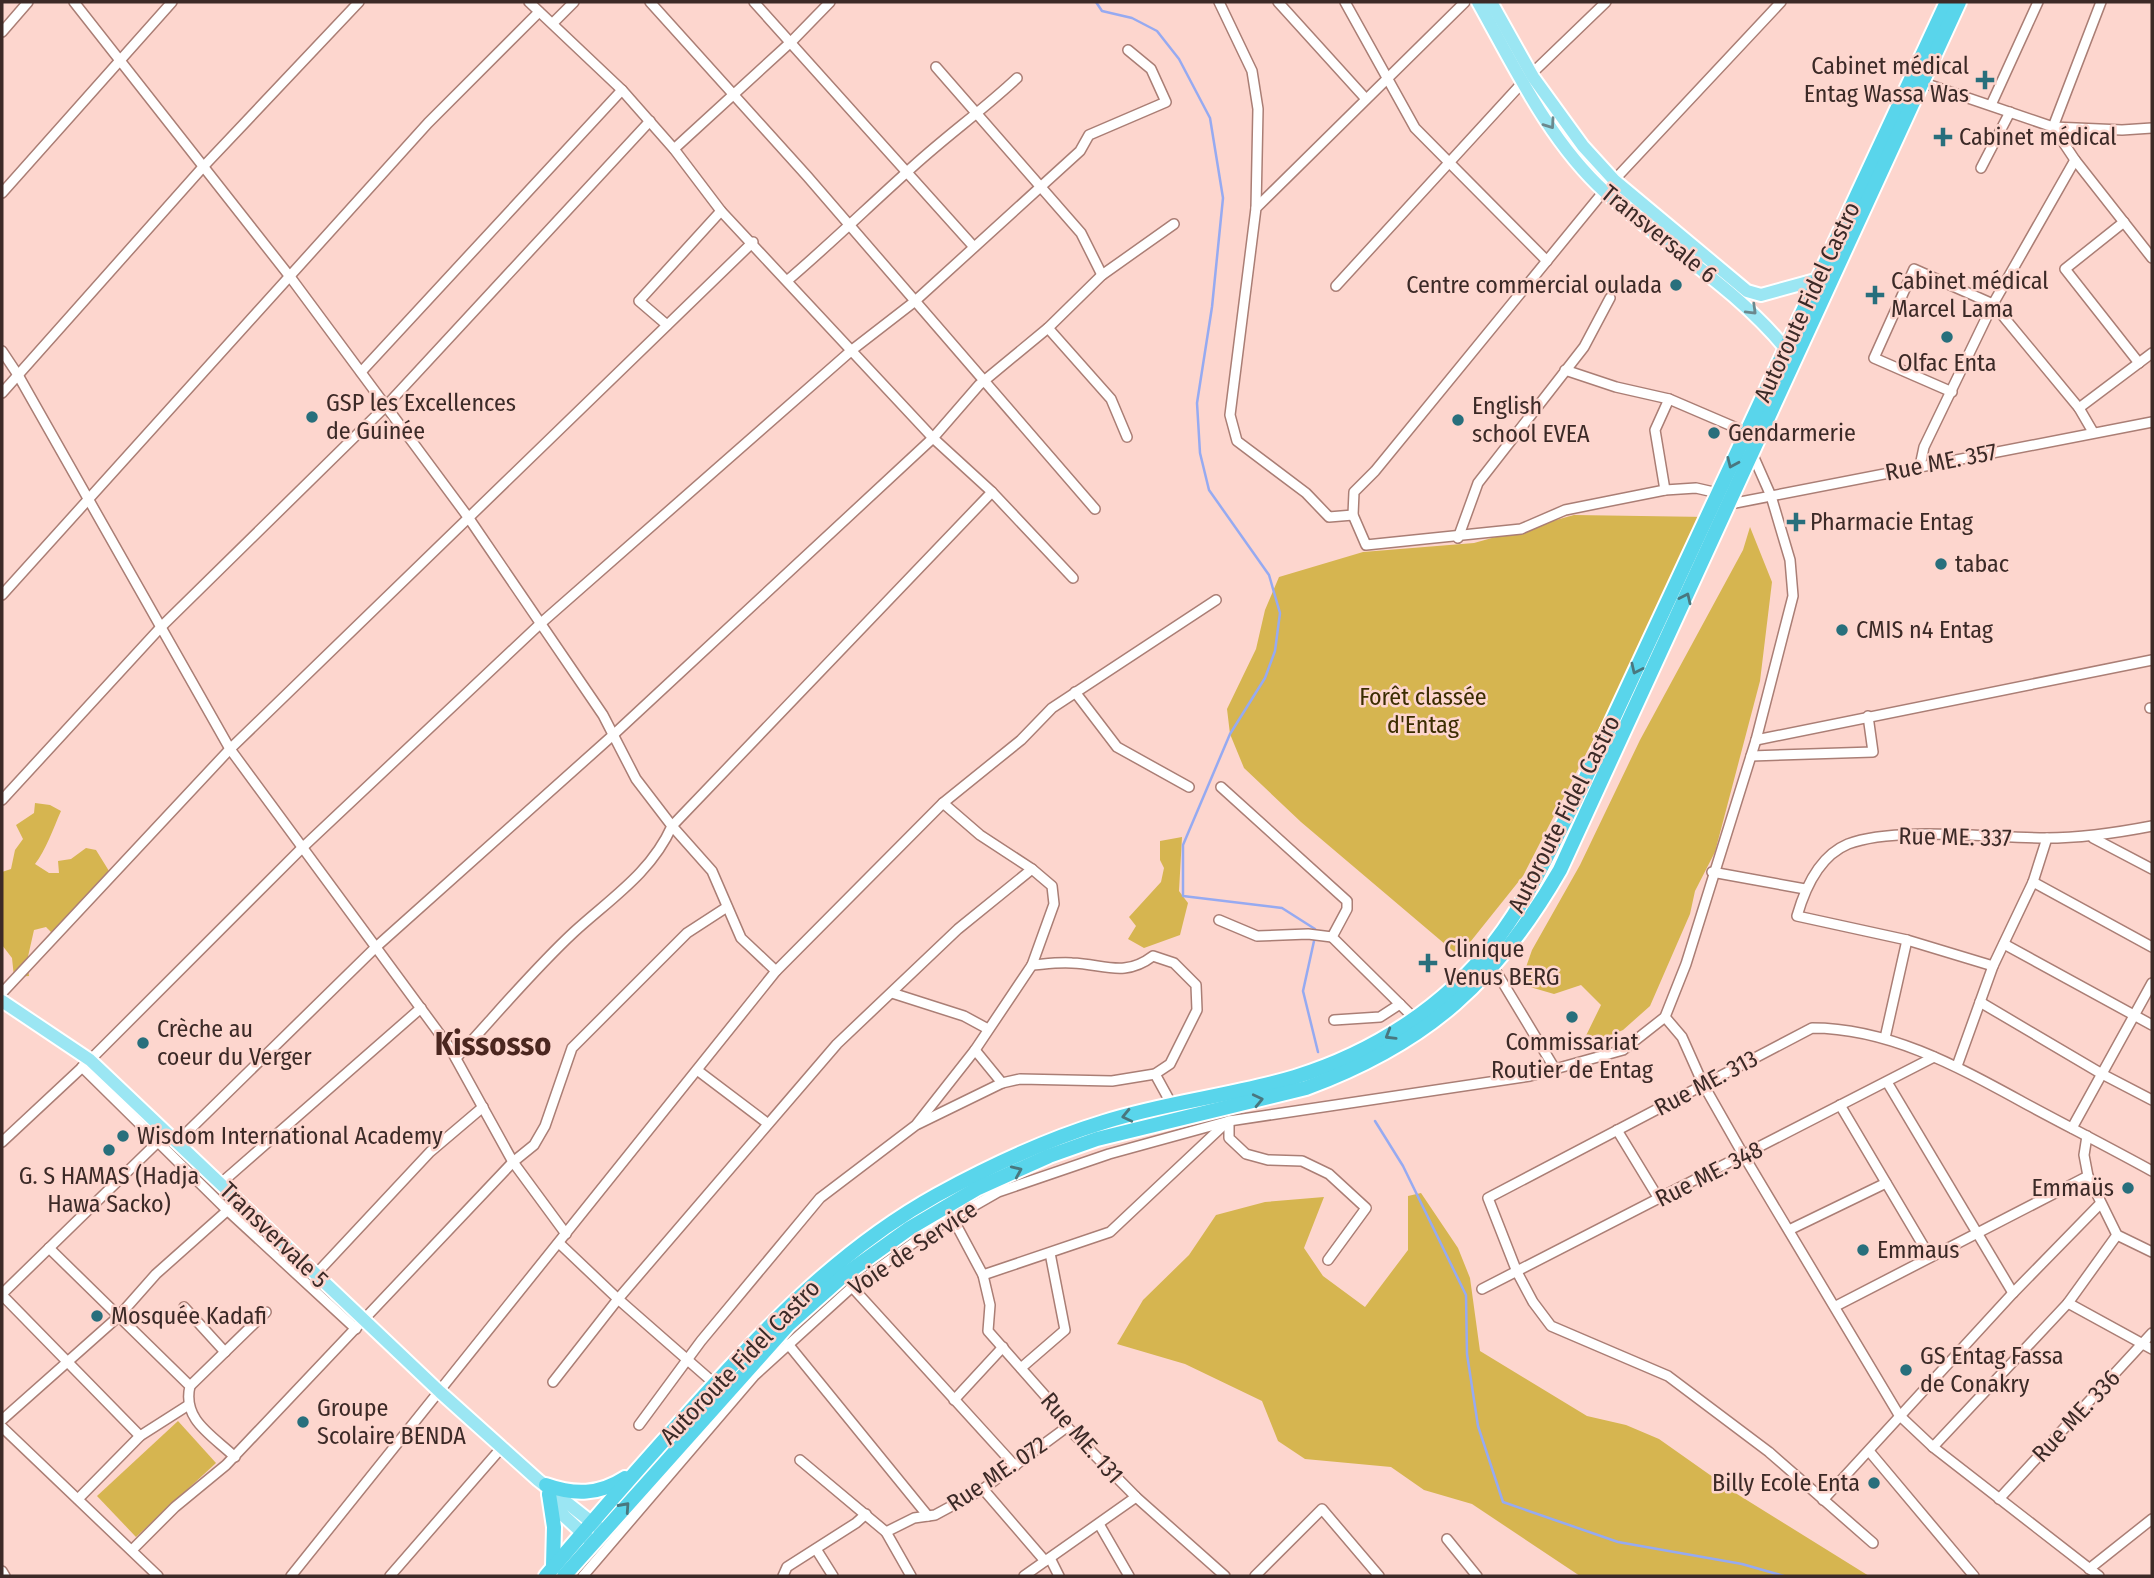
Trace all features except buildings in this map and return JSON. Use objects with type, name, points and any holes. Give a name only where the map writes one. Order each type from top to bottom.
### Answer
[{"type":"highway","points":[[1938,24],[1940,2]]},
{"type":"highway","name":"Autoroute Fidel Castro","points":[[567,1573],[788,1325],[843,1276],[910,1228],[978,1188],[1049,1156],[1097,1139],[1227,1114],[1306,1088],[1371,1062],[1458,1003],[1494,968],[1532,919],[1560,870],[1730,504],[1819,279],[1947,2]]},
{"type":"highway","name":"Autoroute Fidel Castro","points":[[567,1573],[581,1533],[794,1300],[837,1263],[934,1197],[1035,1146],[1107,1121],[1295,1077],[1345,1059],[1415,1019],[1455,985],[1494,944],[1522,900],[1580,790],[1746,432],[1791,351],[1959,2]]},
{"type":"highway","points":[[567,1573],[544,1486],[572,1492],[597,1491],[614,1485],[638,1470]]},
{"type":"main road","name":"Transversale 6","points":[[1478,2],[1527,78],[1614,180],[1747,291],[1761,295],[1819,279]]},
{"type":"main road","name":"Transversale 6","points":[[1491,2],[1548,123],[1604,191],[1752,309],[1791,351]]},
{"type":"main road","name":"Transvervale 5","points":[[2,1001],[86,1064],[172,1138],[315,1275],[360,1324],[503,1446],[544,1486],[581,1533],[598,1537]]},
{"type":"main road","name":"Transvervale 5","points":[[544,1486],[592,1521],[598,1537]]},
{"type":"street","points":[[2,32],[28,2]]},
{"type":"street","points":[[74,2],[291,278],[468,517],[603,715],[636,779],[672,826],[712,871],[741,938],[776,971]]},
{"type":"street","points":[[2,193],[172,2]]},
{"type":"street","points":[[2,393],[203,167],[359,2]]},
{"type":"street","points":[[528,2],[622,90],[674,149],[721,211],[933,438],[992,492],[1073,578]]},
{"type":"street","points":[[553,23],[574,2]]},
{"type":"street","points":[[650,2],[985,380],[1095,509]]},
{"type":"street","points":[[754,2],[792,41],[974,247]]},
{"type":"street","points":[[674,149],[792,41],[830,2]]},
{"type":"street","points":[[1219,2],[1252,71],[1258,109],[1256,208],[1230,415],[1237,441],[1306,494],[1329,517],[1353,515]]},
{"type":"street","points":[[1278,2],[1366,99]]},
{"type":"street","points":[[1345,2],[1415,128],[1547,261]]},
{"type":"street","points":[[1256,208],[1336,133],[1366,99],[1465,2]]},
{"type":"street","points":[[1336,285],[1527,78],[1606,2]]},
{"type":"street","points":[[1718,493],[1696,488],[1665,490],[1565,510],[1521,529],[1458,538],[1366,545],[1353,515],[1354,492],[1604,191],[1781,2]]},
{"type":"street","points":[[1991,105],[2038,2]]},
{"type":"street","points":[[2053,127],[2101,2]]},
{"type":"street","points":[[2,596],[428,123],[539,12]]},
{"type":"street","points":[[2,1142],[86,1064],[301,849],[540,624],[852,350],[914,302],[1080,151],[1089,135],[1166,102],[1151,69],[1128,50]]},
{"type":"street","points":[[936,67],[1081,233],[1102,275]]},
{"type":"street","points":[[788,280],[850,227],[908,171],[977,116],[1017,78]]},
{"type":"street","points":[[1922,82],[2053,127],[2122,130],[2152,128]]},
{"type":"street","points":[[361,372],[622,90]]},
{"type":"street","points":[[1981,168],[2010,112]]},
{"type":"street","points":[[2,800],[162,628],[386,406],[650,121]]},
{"type":"street","points":[[2053,127],[2075,160],[2152,258]]},
{"type":"street","points":[[1920,466],[1924,447],[1993,304],[2075,160]]},
{"type":"street","points":[[667,325],[639,301],[721,211]]},
{"type":"street","points":[[2124,222],[2064,269],[2140,363]]},
{"type":"street","points":[[140,1436],[65,1362],[2,1294],[158,1142],[172,1138],[376,947],[612,736],[933,438],[985,380],[1048,328],[1102,275],[1174,224]]},
{"type":"street","points":[[2,993],[230,750],[752,242]]},
{"type":"street","points":[[1952,392],[1874,358],[1914,269],[1993,304],[2079,408],[2092,432]]},
{"type":"street","points":[[1458,538],[1478,483],[1584,347],[1610,298]]},
{"type":"street","points":[[1048,328],[1111,399],[1127,437]]},
{"type":"street","points":[[2,351],[230,750],[456,1058],[513,1163],[566,1234]]},
{"type":"street","points":[[2079,408],[2152,353]]},
{"type":"street","points":[[1565,370],[1616,387],[1669,399],[1746,432]]},
{"type":"street","points":[[1665,490],[1655,430],[1669,399]]},
{"type":"street","name":"Rue ME. 357","points":[[1730,504],[2092,432],[2152,424]]},
{"type":"street","points":[[1751,451],[1770,496],[1790,560],[1793,596],[1756,740],[1712,872],[1686,964],[1665,1017],[1682,1037],[1703,1084],[1744,1156],[1899,1415],[1933,1447],[2099,1576]]},
{"type":"street","points":[[456,1058],[573,933],[639,876],[664,843],[672,826],[992,492]]},
{"type":"street","points":[[290,1576],[776,971],[943,803],[1021,740],[1052,708],[1216,600]]},
{"type":"street","points":[[1756,740],[2152,660]]},
{"type":"street","points":[[1075,692],[1117,747],[1189,788]]},
{"type":"street","points":[[1751,756],[1873,752],[1868,716]]},
{"type":"street","points":[[1221,787],[1347,901],[1348,909],[1332,937]]},
{"type":"street","points":[[916,1125],[975,1049],[1032,965],[1054,904],[1052,886],[1032,869],[980,835],[943,803]]},
{"type":"street","name":"Rue ME. 337","points":[[1907,940],[1797,916],[1805,889],[1818,868],[1847,845],[1890,835],[2093,838],[2152,826]]},
{"type":"street","points":[[1957,1066],[1993,966],[2032,882],[2047,838]]},
{"type":"street","points":[[2093,838],[2152,869]]},
{"type":"street","points":[[553,1382],[618,1299],[767,1122],[837,1044],[958,929],[1032,869]]},
{"type":"street","points":[[1712,872],[1805,889]]},
{"type":"street","points":[[2032,882],[2152,947]]},
{"type":"street","points":[[132,1550],[175,1507],[235,1457],[513,1163],[534,1145],[545,1126],[572,1048],[687,933],[727,907]]},
{"type":"street","points":[[1219,920],[1257,936],[1308,934],[1332,937],[1374,982],[1415,1019]]},
{"type":"street","points":[[1885,1038],[1907,940],[1993,966]]},
{"type":"street","points":[[2004,944],[2152,1025]]},
{"type":"street","points":[[639,1425],[687,1361],[820,1198],[916,1125],[1002,1083],[1020,1079],[1112,1081],[1155,1074],[1170,1064],[1196,1010],[1196,985],[1174,963],[1153,956],[1138,968],[1099,968],[1073,962],[1032,965]]},
{"type":"street","points":[[1494,968],[1555,1069]]},
{"type":"street","points":[[2072,1128],[2152,984]]},
{"type":"street","points":[[892,993],[964,1016],[988,1029]]},
{"type":"street","points":[[1980,1002],[2102,1074],[2152,1100]]},
{"type":"street","points":[[1334,1020],[1380,1017],[1401,1004]]},
{"type":"street","points":[[220,1184],[421,1008]]},
{"type":"street","name":"Voie de Service","points":[[567,1573],[613,1544],[730,1403],[788,1344],[852,1287],[953,1217],[998,1192],[1227,1114],[1530,1076],[1623,1050],[1665,1017]]},
{"type":"street","name":"Rue ME. 313","points":[[1517,1272],[1488,1198],[1812,1028],[1835,1028],[1885,1038],[1957,1066],[2152,1171]]},
{"type":"street","points":[[975,1049],[1002,1083]]},
{"type":"street","name":"Rue ME. 348","points":[[1482,1289],[1934,1057]]},
{"type":"street","points":[[86,1064],[158,1142],[227,1210],[360,1324]]},
{"type":"street","points":[[697,1070],[767,1122]]},
{"type":"street","points":[[1155,1074],[1172,1105]]},
{"type":"street","points":[[1887,1082],[2013,1293]]},
{"type":"street","points":[[1840,1105],[1930,1257]]},
{"type":"street","points":[[315,1275],[430,1152],[483,1107]]},
{"type":"street","points":[[983,1275],[1110,1232],[1227,1114]]},
{"type":"street","points":[[1227,1114],[1229,1138],[1246,1154],[1268,1160],[1303,1161],[1329,1174],[1366,1208],[1328,1260]]},
{"type":"street","points":[[1617,1130],[1659,1199]]},
{"type":"street","points":[[2087,1136],[2084,1155],[2088,1176],[2117,1235],[2152,1252]]},
{"type":"street","points":[[1836,1306],[2088,1176]]},
{"type":"street","points":[[1789,1230],[1886,1183]]},
{"type":"street","points":[[2,1420],[118,1317],[156,1274],[238,1201]]},
{"type":"street","points":[[1823,1500],[2013,1293],[2101,1204]]},
{"type":"street","name":"Rue ME. 131","points":[[953,1217],[983,1275],[990,1305],[988,1331],[1056,1408],[1067,1427],[1136,1497],[1225,1576]]},
{"type":"street","points":[[1933,1447],[2068,1303],[2117,1235]]},
{"type":"street","points":[[559,1243],[715,1384]]},
{"type":"street","points":[[49,1248],[190,1386]]},
{"type":"street","points":[[1021,1368],[1065,1330],[1050,1253]]},
{"type":"street","points":[[1517,1272],[1533,1302],[1551,1326],[1668,1376],[1769,1452],[1873,1543]]},
{"type":"street","points":[[852,1287],[1015,1466]]},
{"type":"street","points":[[2068,1303],[2152,1349]]},
{"type":"street","points":[[184,1307],[225,1352]]},
{"type":"street","points":[[235,1457],[192,1416],[187,1406],[190,1386],[266,1312]]},
{"type":"street","name":"Rue ME. 336","points":[[1999,1499],[2152,1333]]},
{"type":"street","points":[[788,1344],[928,1516]]},
{"type":"street","points":[[954,1400],[1003,1347]]},
{"type":"street","points":[[78,1499],[140,1436],[187,1406]]},
{"type":"street","points":[[2,1427],[158,1576]]},
{"type":"street","name":"Rue ME. 072","points":[[886,1532],[914,1518],[928,1516],[983,1489],[1015,1466],[1024,1456],[1067,1427]]},
{"type":"street","points":[[390,1576],[503,1446]]},
{"type":"street","points":[[1869,1451],[1974,1576]]},
{"type":"street","points":[[800,1460],[886,1532],[911,1576]]},
{"type":"street","points":[[983,1489],[1048,1560],[1059,1576]]},
{"type":"street","points":[[1024,1576],[1136,1497]]},
{"type":"street","points":[[1255,1576],[1322,1508],[1379,1576]]},
{"type":"street","points":[[783,1576],[787,1567],[866,1514]]},
{"type":"street","points":[[2089,1569],[2152,1519]]},
{"type":"street","points":[[1099,1524],[1129,1576]]},
{"type":"street","points":[[1447,1539],[1478,1576]]},
{"type":"street","points":[[816,1549],[833,1576]]},
{"type":"street","points":[[2,1571],[5,1576]]},
{"type":"green space","name":"Forêt classée d'Entag","points":[[1574,515],[1708,517],[1523,876],[1459,956],[1301,822],[1244,768],[1230,734],[1227,709],[1256,649],[1265,610],[1279,577],[1363,552],[1474,543]]},
{"type":"green space","points":[[1750,527],[1772,582],[1760,681],[1715,852],[1695,891],[1690,914],[1650,1006],[1623,1030],[1579,1050],[1601,1005],[1581,985],[1554,994],[1520,984],[1532,950],[1580,865],[1640,740],[1743,550]]},
{"type":"green space","points":[[35,803],[50,805],[61,811],[35,864],[49,873],[59,873],[58,861],[71,859],[86,848],[96,850],[109,871],[99,897],[83,900],[68,928],[53,934],[46,927],[34,930],[27,961],[29,976],[14,977],[12,958],[2,945],[2,872],[11,869],[15,850],[23,839],[16,825],[34,813]]},
{"type":"green space","points":[[1182,837],[1179,891],[1188,903],[1180,935],[1144,948],[1128,939],[1136,926],[1129,917],[1161,882],[1164,868],[1160,860],[1160,841]]},
{"type":"green space","points":[[1421,1193],[1458,1248],[1470,1278],[1480,1351],[1587,1416],[1626,1425],[1659,1439],[1737,1494],[1869,1576],[1580,1576],[1472,1504],[1424,1490],[1391,1467],[1305,1459],[1278,1441],[1262,1401],[1185,1364],[1117,1344],[1143,1300],[1189,1255],[1216,1215],[1265,1202],[1324,1197],[1304,1248],[1323,1276],[1365,1307],[1408,1250],[1408,1196]]},
{"type":"green space","points":[[178,1421],[216,1463],[136,1537],[97,1496]]},
{"type":"waterway","points":[[1096,2],[1102,11],[1132,18],[1157,31],[1179,59],[1210,118],[1223,198],[1212,307],[1197,403],[1200,453],[1209,490],[1269,575],[1280,613],[1275,651],[1265,678],[1230,734],[1183,845],[1183,896],[1282,908],[1315,929]]},
{"type":"waterway","points":[[1314,941],[1303,991],[1318,1052]]},
{"type":"waterway","points":[[1375,1121],[1403,1166],[1466,1295],[1467,1354],[1478,1426],[1503,1502],[1618,1542],[1742,1564],[1784,1576]]},
{"type":"place","name":"Cabinet médical Entag Wassa Was","points":[[1985,80]]},
{"type":"place","name":"Cabinet médical","points":[[1943,137]]},
{"type":"place","name":"Centre commercial oulada","points":[[1676,285]]},
{"type":"place","name":"Cabinet médical Marcel Lama","points":[[1875,295]]},
{"type":"place","name":"Olfac Enta","points":[[1947,337]]},
{"type":"place","name":"GSP les Excellences de Guinée","points":[[312,417]]},
{"type":"place","name":"English school EVEA","points":[[1458,420]]},
{"type":"place","name":"Gendarmerie","points":[[1714,433]]},
{"type":"place","name":"Pharmacie Entag","points":[[1796,522]]},
{"type":"place","name":"tabac","points":[[1941,564]]},
{"type":"place","name":"CMIS n4 Entag","points":[[1842,630]]},
{"type":"place","name":"Clinique Venus BERG","points":[[1428,963]]},
{"type":"place","name":"Commissariat Routier de Entag","points":[[1572,1017]]},
{"type":"place","name":"Crèche au coeur du Verger","points":[[143,1043]]},
{"type":"place","name":"Wisdom International Academy","points":[[123,1136]]},
{"type":"place","name":"G. S HAMAS (Hadja Hawa Sacko)","points":[[109,1150]]},
{"type":"place","name":"Emmaüs","points":[[2128,1188]]},
{"type":"place","name":"Emmaus","points":[[1863,1250]]},
{"type":"place","name":"Mosquée Kadafi","points":[[97,1316]]},
{"type":"place","name":"GS Entag Fassa de Conakry","points":[[1906,1370]]},
{"type":"place","name":"Groupe Scolaire BENDA","points":[[303,1422]]},
{"type":"place","name":"Billy Ecole Enta","points":[[1874,1483]]},
{"type":"district","name":"Kissosso","points":[[493,1044]]}]
